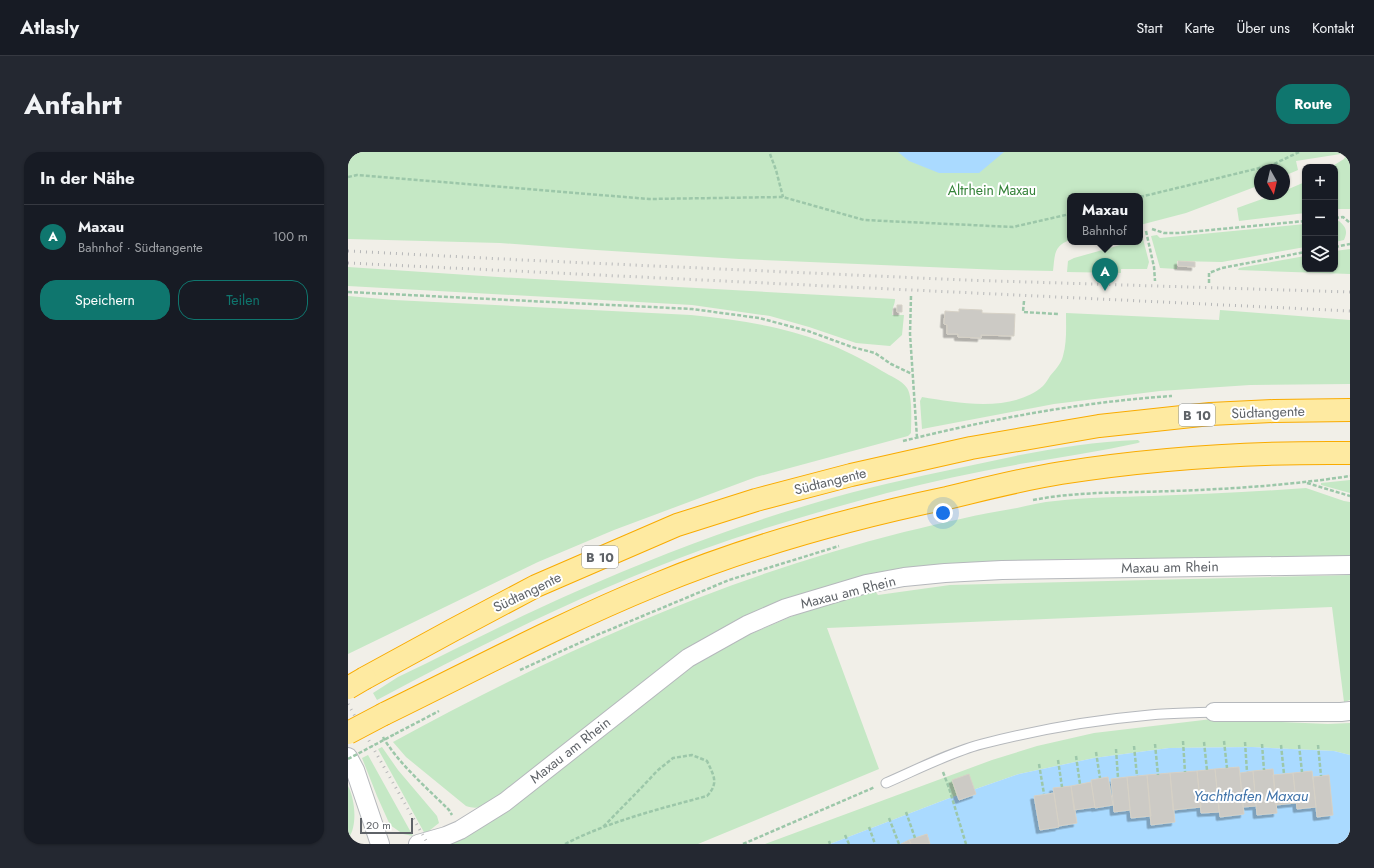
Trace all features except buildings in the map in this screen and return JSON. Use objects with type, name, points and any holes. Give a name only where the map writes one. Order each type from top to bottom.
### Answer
[{"type":"highway","name":"Südtangente","points":[[357,683],[453,630],[543,583],[676,525],[756,500],[851,475],[971,448],[1098,426],[1210,414],[1274,410],[1350,410]]},
{"type":"highway","points":[[348,733],[382,723],[578,618],[656,584],[733,555],[804,533],[895,509],[1060,473],[1163,460],[1209,456],[1277,453],[1350,453]]},
{"type":"street","name":"Maxau am Rhein","points":[[418,844],[446,836],[460,830],[505,802],[688,658],[747,625],[786,608],[830,594],[866,584],[945,573],[1002,570],[1350,565]]},
{"type":"street","points":[[1214,712],[1350,711]]},
{"type":"street","points":[[348,758],[356,770],[380,844]]},
{"type":"lane","points":[[886,782],[981,744],[1031,733],[1089,723],[1150,715],[1214,712]]},
{"type":"path","points":[[1143,196],[1272,165],[1299,152]]},
{"type":"path","points":[[770,154],[783,197]]},
{"type":"path","points":[[348,177],[357,176],[649,199],[783,197],[864,220],[1013,227],[1067,215]]},
{"type":"path","points":[[1338,218],[1343,217],[1350,223]]},
{"type":"path","points":[[1152,229],[1164,233],[1179,233],[1302,221]]},
{"type":"path","points":[[1146,231],[1154,268],[1155,281]]},
{"type":"path","points":[[1338,246],[1350,244]]},
{"type":"path","points":[[1209,283],[1209,273],[1222,268],[1302,253]]},
{"type":"path","points":[[348,292],[692,309],[759,318],[808,331],[852,347],[875,353],[891,364],[912,374]]},
{"type":"path","points":[[911,296],[910,334],[917,438]]},
{"type":"path","points":[[1024,301],[1023,312],[1058,314]]},
{"type":"path","points":[[1029,501],[1049,497],[1110,492],[1233,488],[1307,482],[1350,476]]},
{"type":"path","points":[[1307,482],[1350,496]]},
{"type":"path","points":[[514,673],[597,635],[729,580],[840,546]]},
{"type":"path","points":[[348,758],[444,708]]},
{"type":"path","points":[[382,723],[388,746],[449,810],[460,830]]},
{"type":"path","points":[[1183,741],[1185,772]]},
{"type":"path","points":[[1224,741],[1227,768]]},
{"type":"path","points":[[1204,742],[1207,770]]},
{"type":"path","points":[[1245,742],[1247,772]]},
{"type":"path","points":[[1155,744],[1158,774]]},
{"type":"path","points":[[1262,744],[1264,770]]},
{"type":"path","points":[[1281,745],[1284,774]]},
{"type":"path","points":[[1299,745],[1302,772]]},
{"type":"path","points":[[1318,745],[1321,776]]},
{"type":"path","points":[[1134,746],[1137,776]]},
{"type":"path","points":[[1116,749],[1118,778]]},
{"type":"path","points":[[1096,752],[1100,778]]},
{"type":"path","points":[[565,844],[603,827],[645,812],[707,796],[714,789],[715,778],[707,761],[692,755],[672,758],[656,771],[603,827]]},
{"type":"path","points":[[1076,756],[1080,784]]},
{"type":"path","points":[[938,760],[950,788],[966,844]]},
{"type":"path","points":[[1058,760],[1062,787]]},
{"type":"path","points":[[1039,764],[1044,794]]},
{"type":"path","points":[[743,844],[886,782]]},
{"type":"path","points":[[906,812],[916,838]]},
{"type":"path","points":[[889,818],[899,844]]},
{"type":"path","points":[[868,827],[875,844]]},
{"type":"path","points":[[845,835],[849,844]]},
{"type":"green space","name":"Altrhein Maxau","points":[[348,152],[1350,152],[1350,209],[1338,209],[1338,164],[1336,164],[1344,159],[1347,153],[1296,161],[1298,170],[1290,173],[1290,164],[1254,164],[1254,187],[1186,213],[1143,224],[1143,193],[1067,193],[1067,241],[1060,245],[1056,252],[1053,271],[739,259],[500,243],[348,239]]},
{"type":"green space","points":[[1302,183],[1302,213],[1239,221],[1237,208],[1259,200],[1290,200],[1290,188]]},
{"type":"green space","points":[[1338,221],[1345,227],[1346,234],[1344,240],[1338,241],[1338,236]]},
{"type":"green space","points":[[1302,224],[1302,248],[1222,262],[1177,261],[1177,269],[1160,268],[1151,236],[1157,235],[1160,238]]},
{"type":"green space","points":[[1143,239],[1149,262],[1147,269],[1121,269],[1121,273],[1067,272],[1068,261],[1120,245],[1143,245]]},
{"type":"green space","points":[[1350,249],[1350,274],[1238,270],[1239,268],[1302,257],[1302,272],[1338,272],[1338,251]]},
{"type":"green space","points":[[348,267],[498,277],[895,299],[892,315],[904,315],[902,335],[890,346],[856,343],[770,316],[692,305],[348,286]]},
{"type":"green space","points":[[348,296],[394,300],[691,315],[742,321],[790,331],[837,347],[896,378],[905,385],[910,397],[911,433],[908,436],[756,477],[614,530],[538,562],[348,654]]},
{"type":"green space","points":[[1220,310],[1350,320],[1350,384],[1250,385],[1160,391],[1054,404],[922,429],[920,401],[922,397],[952,402],[984,404],[1001,403],[1016,400],[1043,386],[1063,356],[1066,340],[1066,313],[1219,320]]},
{"type":"green space","points":[[1138,440],[1140,442],[1124,446],[991,469],[922,484],[840,506],[747,534],[659,566],[536,619],[377,700],[373,693],[398,677],[553,602],[665,554],[756,521],[853,492],[1003,458],[1070,446]]},
{"type":"green space","points":[[1350,480],[1350,493],[1321,485],[1321,483]]},
{"type":"green space","points":[[1306,488],[1350,502],[1350,556],[1089,559],[944,566],[881,573],[796,596],[749,615],[498,797],[479,807],[475,808],[466,806],[406,757],[393,742],[517,678],[642,620],[771,572],[904,532],[1050,501]]},
{"type":"green space","points":[[1350,575],[1350,700],[1344,702],[1332,607],[827,628],[879,769],[698,844],[446,844],[664,685],[704,658],[748,635],[800,613],[875,591],[878,595],[950,585]]},
{"type":"green space","points":[[1212,719],[1328,724],[1350,723],[1350,755],[1334,751],[1252,747],[1169,748],[1094,758],[1019,774],[947,799],[830,844],[765,844],[992,760],[1037,746],[1094,733]]},
{"type":"green space","points":[[382,747],[398,770],[437,816],[439,823],[425,834],[378,749]]},
{"type":"green space","points":[[368,755],[413,836],[403,834],[390,825],[362,758]]},
{"type":"green space","points":[[348,786],[354,805],[354,820],[351,834],[348,839]]},
{"type":"water","points":[[898,152],[1004,152],[979,173],[939,173],[909,161]]},
{"type":"water","name":"Yachthafen Maxau","points":[[1252,747],[1334,751],[1350,755],[1350,844],[830,844],[947,799],[1019,774],[1094,758],[1169,748]]},
{"type":"railway","points":[[348,251],[964,280],[1350,292]]},
{"type":"railway","points":[[348,263],[1350,311]]},
{"type":"railway","points":[[348,704],[428,844]]},
{"type":"place","name":"Maxau","points":[[1105,291]]}]
